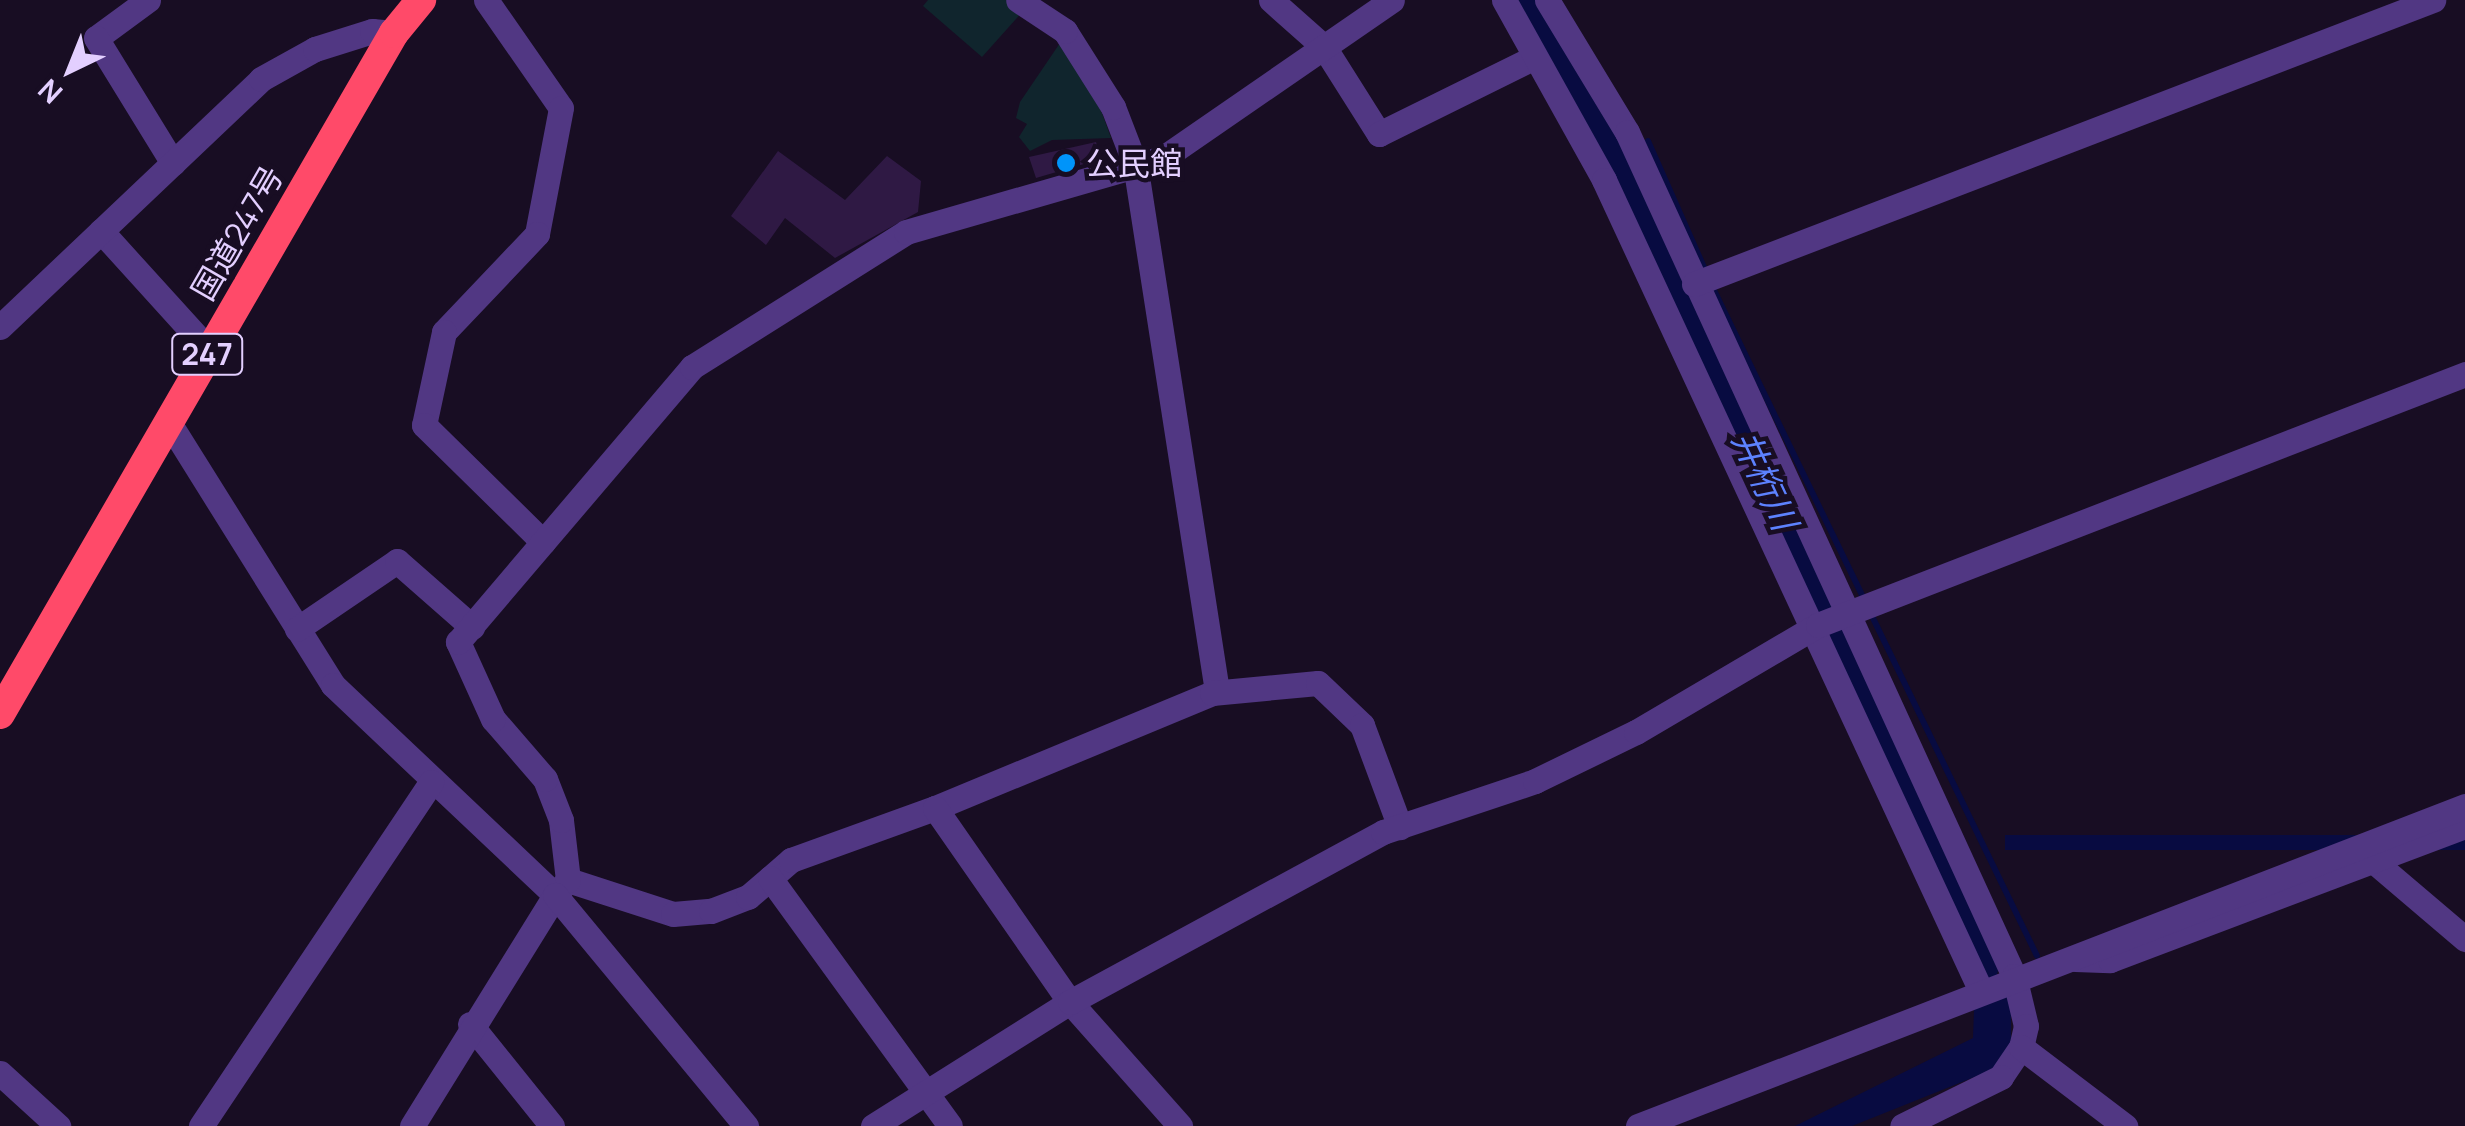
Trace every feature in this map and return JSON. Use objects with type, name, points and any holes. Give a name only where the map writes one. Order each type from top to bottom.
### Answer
[{"type":"highway","name":"国道247号","points":[[0,714],[394,33],[422,2]]},
{"type":"street","points":[[148,0],[96,38],[172,162]]},
{"type":"street","points":[[486,0],[560,108],[537,234],[444,332],[424,425],[544,542]]},
{"type":"street","points":[[562,887],[673,914],[723,907],[792,860],[935,808],[1217,691],[1135,164],[1113,108],[1065,31],[1018,0]]},
{"type":"street","points":[[1271,0],[1324,46],[1379,134],[1536,57]]},
{"type":"street","points":[[412,1126],[470,1024],[562,887],[561,820],[545,779],[493,719],[458,642],[692,367],[906,232],[1163,158],[1392,0]]},
{"type":"street","points":[[1504,0],[1604,180],[1815,626],[1980,989]]},
{"type":"street","points":[[1547,0],[1628,132],[1694,284],[2014,976],[2026,1026],[2022,1047],[2001,1077],[1902,1126]]},
{"type":"street","points":[[1694,284],[2433,0]]},
{"type":"street","points":[[0,327],[260,79],[315,49],[372,31],[394,33]]},
{"type":"street","points":[[101,231],[210,350]]},
{"type":"street","points":[[873,1126],[1070,1002],[1400,827],[1535,782],[1636,732],[1815,626],[2465,374]]},
{"type":"street","points":[[168,421],[333,685],[432,782],[562,887],[746,1126]]},
{"type":"street","points":[[297,628],[397,561],[472,627]]},
{"type":"street","points":[[1212,693],[1318,682],[1362,724],[1400,827]]},
{"type":"street","points":[[202,1126],[432,782]]},
{"type":"street","points":[[2376,863],[2465,806]]},
{"type":"street","points":[[935,808],[1070,1002],[1180,1126]]},
{"type":"street","points":[[1638,1126],[2066,956],[2376,863],[2465,826]]},
{"type":"street","points":[[2376,863],[2465,939]]},
{"type":"street","points":[[770,878],[950,1126]]},
{"type":"street","points":[[470,1024],[552,1126]]},
{"type":"street","points":[[2022,1047],[2124,1126]]},
{"type":"street","points":[[0,1073],[58,1126]]},
{"type":"shaded area","points":[[928,0],[1009,0],[1025,9],[982,57],[923,6]]},
{"type":"shaded area","points":[[1060,43],[1094,91],[1111,138],[1052,140],[1030,151],[1019,137],[1027,124],[1016,118],[1020,102]]},
{"type":"water","name":"井桁川","points":[[1515,0],[1538,0],[1624,136],[2000,962],[1996,979],[1979,977],[1599,147]]},
{"type":"water","points":[[2005,835],[2465,835],[2465,850],[2005,850]]},
{"type":"water","points":[[2011,994],[2011,1051],[1992,1070],[1852,1126],[1795,1126],[1973,1038],[1974,1010],[1959,1002]]},
{"type":"building","name":"公民館","points":[[1096,142],[1101,159],[1036,178],[1029,157]]},
{"type":"building","points":[[778,151],[845,200],[887,156],[921,181],[918,212],[835,258],[785,218],[766,245],[731,216]]},
{"type":"waterway","points":[[1648,141],[1706,272]]},
{"type":"waterway","name":"井桁川","points":[[1711,284],[1865,601]]},
{"type":"waterway","points":[[1870,612],[2037,956]]},
{"type":"place","name":"公民館","points":[[1066,163]]}]
